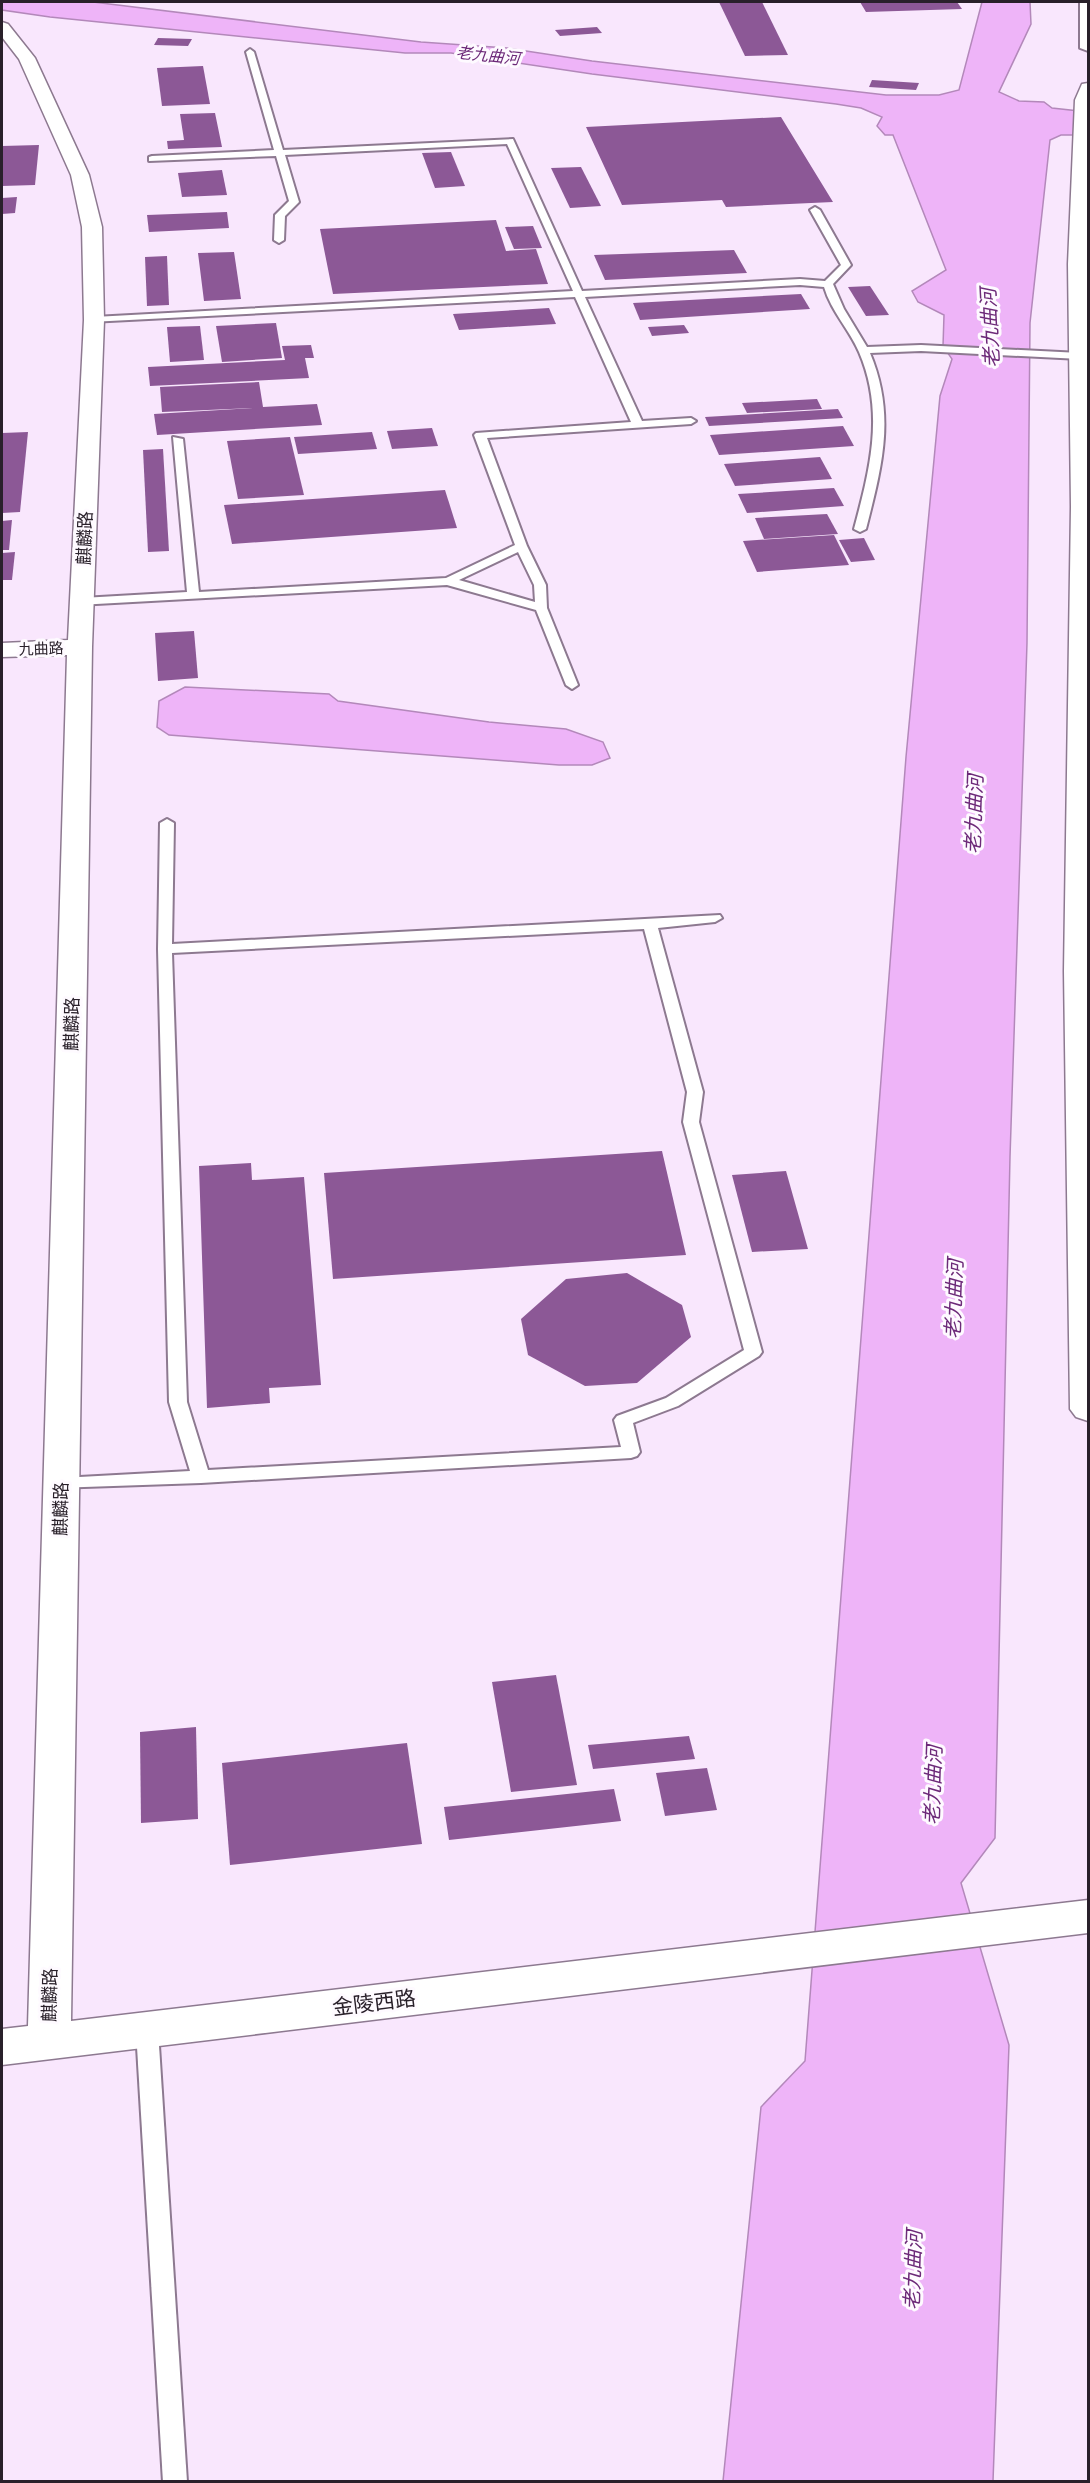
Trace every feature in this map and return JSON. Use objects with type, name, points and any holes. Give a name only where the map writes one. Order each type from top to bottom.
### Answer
[{"type":"street","name":"麒麟路","points":[[2,27],[27,58],[80,175],[92,227],[94,320],[80,647],[49,2042]]},
{"type":"street","points":[[1089,88],[1084,100],[1078,264],[1086,507],[1079,970],[1089,1409]]},
{"type":"street","name":"九曲路","points":[[2,650],[80,647]]},
{"type":"street","name":"金陵西路","points":[[2,2048],[1089,1917]]},
{"type":"lane","points":[[1084,2],[1084,48],[1089,48]]},
{"type":"lane","points":[[250,52],[282,153],[294,202],[280,215],[279,240]]},
{"type":"lane","points":[[152,159],[510,141],[638,425]]},
{"type":"lane","points":[[815,210],[846,265],[828,284]]},
{"type":"lane","points":[[94,320],[800,282],[828,284]]},
{"type":"lane","points":[[828,284],[831,296],[864,350],[881,398],[878,455],[860,529]]},
{"type":"lane","points":[[864,350],[921,348],[1080,356]]},
{"type":"lane","points":[[572,686],[541,608],[540,585],[521,546],[480,435],[692,422]]},
{"type":"lane","points":[[177,439],[193,596]]},
{"type":"lane","points":[[448,581],[521,546]]},
{"type":"lane","points":[[82,602],[448,581],[541,608]]},
{"type":"lane","points":[[167,823],[165,949],[178,1402],[201,1477]]},
{"type":"lane","points":[[165,949],[650,924],[715,918]]},
{"type":"lane","points":[[61,1484],[631,1452],[623,1420],[672,1402],[753,1352],[691,1122],[695,1092],[650,924]]},
{"type":"lane","points":[[147,2030],[175,2481]]},
{"type":"water","name":"老九曲河","points":[[2,2],[93,2],[421,42],[507,48],[592,61],[886,95],[939,95],[959,90],[982,2],[1030,2],[1031,24],[999,92],[1019,101],[1044,102],[1052,108],[1088,112],[1088,135],[1061,135],[1050,140],[1030,323],[1027,643],[1010,1157],[995,1838],[961,1883],[1009,2045],[993,2481],[723,2481],[761,2107],[805,2061],[906,757],[940,396],[952,359],[943,346],[944,315],[918,302],[912,291],[946,270],[893,135],[885,135],[877,126],[882,117],[861,108],[836,104],[592,74],[451,53],[405,53],[50,17],[2,10]]},
{"type":"water","points":[[185,687],[329,694],[338,701],[489,722],[566,729],[603,742],[610,758],[592,765],[559,765],[169,735],[157,727],[159,701]]},
{"type":"building","points":[[719,2],[762,2],[788,55],[745,56]]},
{"type":"building","points":[[860,2],[957,2],[962,9],[866,12]]},
{"type":"building","points":[[597,27],[602,33],[560,36],[555,30]]},
{"type":"building","points":[[158,38],[192,39],[188,46],[154,45]]},
{"type":"building","points":[[203,66],[210,104],[162,106],[157,68]]},
{"type":"building","points":[[872,80],[919,83],[916,90],[869,87]]},
{"type":"building","points":[[215,113],[222,147],[168,149],[167,141],[184,140],[180,114]]},
{"type":"building","points":[[781,117],[833,202],[726,207],[722,200],[622,205],[586,127]]},
{"type":"building","points":[[39,145],[35,185],[2,186],[2,146]]},
{"type":"building","points":[[451,152],[465,186],[435,188],[422,153]]},
{"type":"building","points":[[581,167],[601,206],[570,208],[551,168]]},
{"type":"building","points":[[222,170],[227,195],[182,197],[178,173]]},
{"type":"building","points":[[17,197],[15,213],[2,214],[2,198]]},
{"type":"building","points":[[227,212],[229,228],[149,232],[147,215]]},
{"type":"building","points":[[496,220],[506,251],[536,249],[548,284],[333,294],[320,229]]},
{"type":"building","points":[[533,226],[542,248],[514,249],[505,227]]},
{"type":"building","points":[[734,250],[747,273],[605,280],[594,255]]},
{"type":"building","points":[[234,252],[241,299],[204,301],[198,253]]},
{"type":"building","points":[[167,256],[169,305],[147,306],[145,257]]},
{"type":"building","points":[[870,286],[889,315],[866,316],[848,287]]},
{"type":"building","points":[[801,294],[810,309],[640,320],[633,303]]},
{"type":"building","points":[[549,308],[556,324],[459,330],[453,314]]},
{"type":"building","points":[[276,323],[282,358],[222,362],[216,326]]},
{"type":"building","points":[[684,325],[689,333],[652,336],[648,327]]},
{"type":"building","points":[[200,326],[204,360],[170,362],[167,327]]},
{"type":"building","points":[[311,345],[314,358],[305,358],[309,378],[150,386],[148,367],[285,360],[282,346]]},
{"type":"building","points":[[259,382],[263,407],[317,404],[322,425],[157,435],[154,414],[253,408],[162,412],[160,387]]},
{"type":"building","points":[[817,399],[822,409],[747,413],[742,403]]},
{"type":"building","points":[[838,409],[843,418],[709,426],[705,417]]},
{"type":"building","points":[[843,426],[854,446],[719,455],[710,435]]},
{"type":"building","points":[[432,428],[438,446],[392,449],[387,431]]},
{"type":"building","points":[[28,432],[20,512],[2,513],[2,433]]},
{"type":"building","points":[[372,432],[377,449],[298,454],[294,437]]},
{"type":"building","points":[[290,437],[304,495],[238,499],[227,441]]},
{"type":"building","points":[[163,449],[169,551],[148,552],[143,450]]},
{"type":"building","points":[[820,457],[832,479],[735,486],[724,464]]},
{"type":"building","points":[[834,488],[844,506],[747,513],[738,494]]},
{"type":"building","points":[[445,490],[457,528],[232,544],[224,505]]},
{"type":"building","points":[[827,514],[838,534],[764,539],[755,518]]},
{"type":"building","points":[[12,520],[9,550],[2,550],[2,521]]},
{"type":"building","points":[[834,535],[849,565],[757,572],[743,541]]},
{"type":"building","points":[[864,538],[875,560],[851,562],[839,540]]},
{"type":"building","points":[[15,552],[12,580],[2,580],[2,553]]},
{"type":"building","points":[[194,631],[198,678],[158,681],[155,633]]},
{"type":"building","points":[[662,1151],[686,1255],[333,1279],[324,1173]]},
{"type":"building","points":[[251,1163],[252,1180],[304,1177],[321,1385],[269,1388],[270,1403],[207,1408],[199,1166]]},
{"type":"building","points":[[786,1171],[808,1249],[752,1252],[732,1175]]},
{"type":"building","points":[[627,1273],[682,1305],[691,1337],[637,1383],[585,1386],[528,1355],[521,1319],[566,1279]]},
{"type":"building","points":[[556,1675],[577,1785],[511,1792],[492,1682]]},
{"type":"building","points":[[196,1727],[198,1819],[141,1823],[140,1732]]},
{"type":"building","points":[[689,1736],[695,1759],[593,1769],[588,1745]]},
{"type":"building","points":[[407,1743],[422,1844],[230,1865],[222,1763]]},
{"type":"building","points":[[707,1768],[717,1810],[665,1816],[656,1773]]},
{"type":"building","points":[[614,1789],[621,1821],[449,1840],[444,1807]]}]
